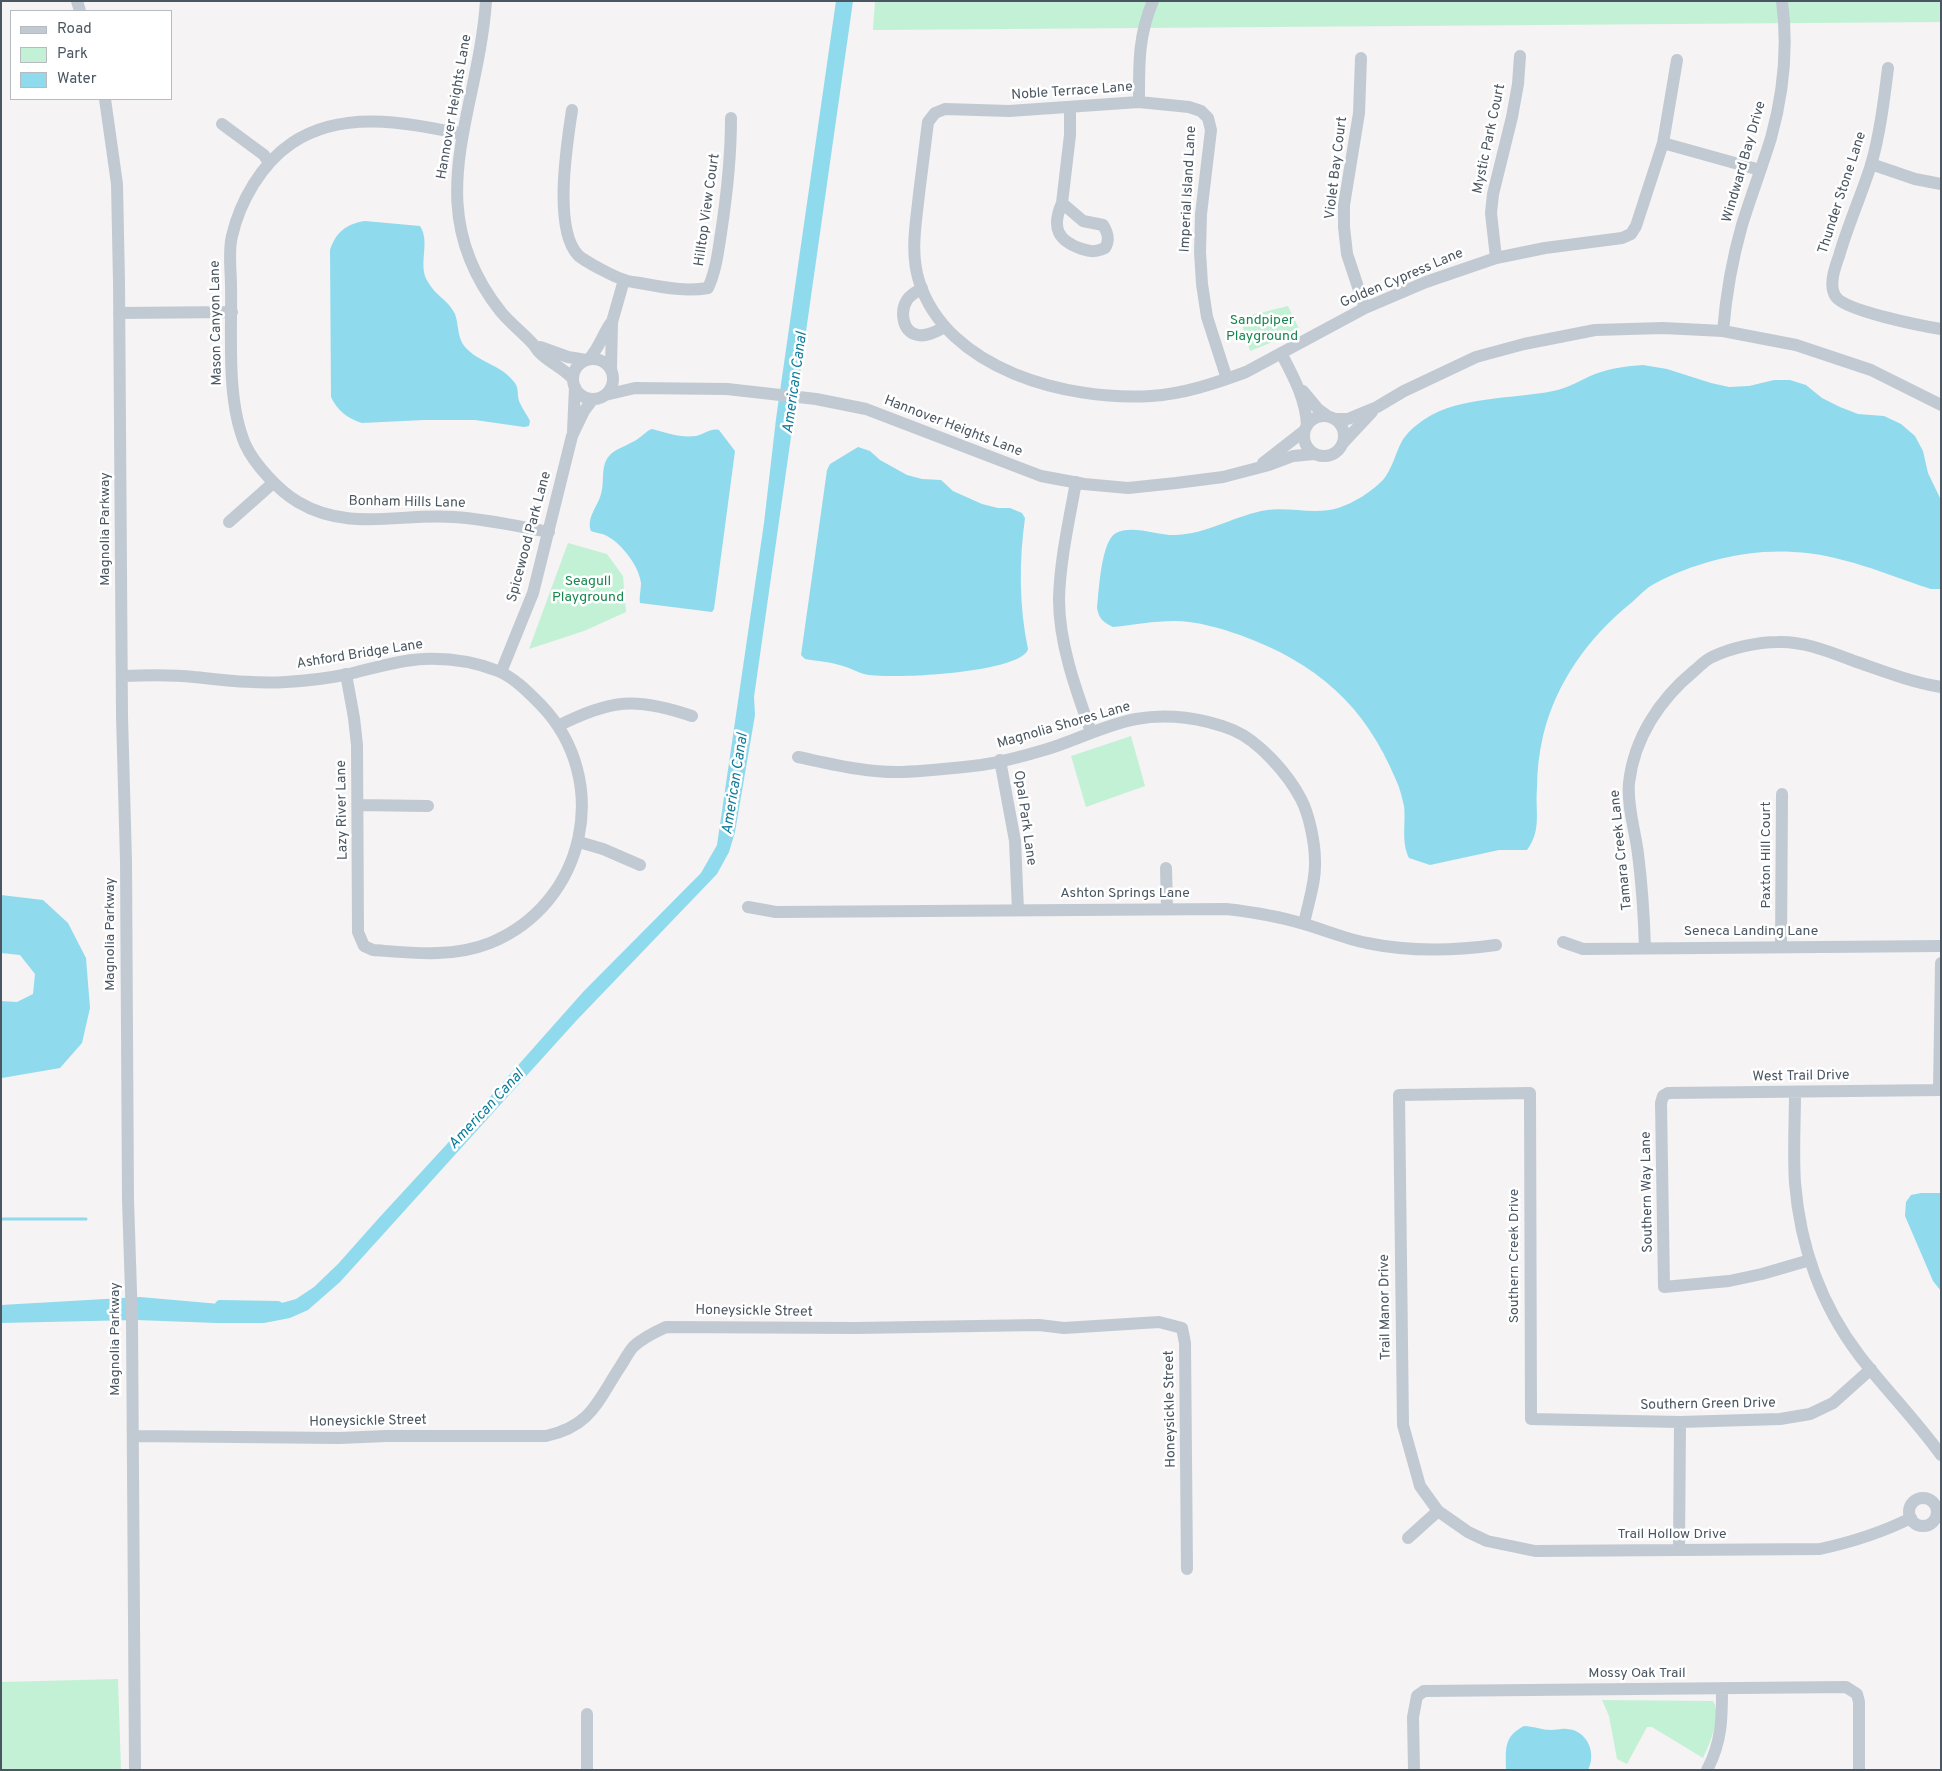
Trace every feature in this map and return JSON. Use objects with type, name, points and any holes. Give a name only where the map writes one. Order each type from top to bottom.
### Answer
[{"type":"street","name":"Hannover Heights Lane","points":[[486,1],[482,43],[463,134],[456,188],[457,209],[465,246],[476,274],[491,299],[540,353],[565,371],[574,383]]},
{"type":"street","points":[[1139,102],[1141,36],[1153,1]]},
{"type":"street","name":"Windward Bay Drive","points":[[1723,331],[1734,258],[1775,120],[1783,57],[1782,1]]},
{"type":"street","name":"Mystic Park Court","points":[[1496,258],[1491,212],[1492,194],[1512,117],[1518,84],[1520,56]]},
{"type":"street","name":"Violet Bay Court","points":[[1361,58],[1359,114],[1344,204],[1344,227],[1348,254],[1365,308]]},
{"type":"street","points":[[1677,60],[1663,143],[1760,170]]},
{"type":"street","name":"Thunder Stone Lane","points":[[1888,68],[1882,116],[1871,164],[1833,275],[1833,288],[1836,297],[1846,304],[1913,324],[1941,329]]},
{"type":"street","name":"Magnolia Parkway","points":[[105,100],[117,184],[120,313],[122,676],[126,879],[128,1200],[132,1322],[135,1770]]},
{"type":"street","name":"Noble Terrace Lane","points":[[935,112],[945,108],[1009,111],[1139,102],[1189,107],[1201,111],[1208,118]]},
{"type":"street","points":[[1062,204],[1070,135],[1070,107]]},
{"type":"street","name":"Hilltop View Court","points":[[572,110],[564,198],[567,233],[570,243],[578,255],[624,280],[683,290],[708,288],[714,275],[728,190],[731,118]]},
{"type":"street","name":"Golden Cypress Lane","points":[[935,112],[928,122],[914,235],[915,257],[922,288],[937,316],[945,327],[974,354],[982,358],[1019,374],[1070,391],[1096,395],[1152,396],[1180,392],[1227,379],[1246,372],[1365,308],[1426,282],[1496,258],[1553,246],[1622,238],[1631,234],[1636,226],[1663,143]]},
{"type":"street","name":"Imperial Island Lane","points":[[1208,118],[1210,143],[1201,214],[1201,268],[1207,317],[1227,379]]},
{"type":"street","name":"Mason Canyon Lane","points":[[272,483],[245,444],[233,400],[231,237],[245,199],[269,163],[292,143],[326,127],[362,121],[414,124],[463,134]]},
{"type":"street","points":[[222,124],[264,155],[269,163]]},
{"type":"street","points":[[1871,164],[1941,184]]},
{"type":"street","points":[[612,322],[604,333],[600,346],[588,359],[578,365],[574,383],[582,396],[599,397],[612,386],[612,322],[624,280]]},
{"type":"street","points":[[922,288],[907,298],[903,310],[903,321],[908,330],[918,335],[930,334],[945,327]]},
{"type":"street","points":[[120,313],[232,312]]},
{"type":"street","name":"Hannover Heights Lane","points":[[1257,467],[1280,451],[1316,418],[1348,419],[1476,357],[1524,344],[1595,330],[1663,328],[1723,331],[1796,345],[1872,370],[1941,405]]},
{"type":"street","name":"Hannover Heights Lane","points":[[533,344],[568,357],[588,359]]},
{"type":"street","points":[[1281,353],[1299,388],[1342,429],[1343,443]]},
{"type":"street","points":[[588,359],[602,360],[612,372]]},
{"type":"street","name":"Hannover Heights Lane","points":[[612,372],[625,384],[635,388]]},
{"type":"street","name":"Spicewood Park Lane","points":[[501,672],[533,593],[549,532],[572,436],[574,383]]},
{"type":"street","name":"Hannover Heights Lane","points":[[599,397],[635,388],[727,389],[813,399],[866,409],[1041,476],[1128,488],[1223,477],[1269,465],[1293,456],[1314,454],[1328,456],[1334,453],[1377,406]]},
{"type":"street","points":[[1299,388],[1299,394],[1305,407],[1305,444],[1314,454]]},
{"type":"street","name":"Spicewood Park Lane","points":[[572,436],[584,411],[599,397]]},
{"type":"street","points":[[1076,482],[1061,568],[1059,600],[1061,625],[1068,661],[1092,732]]},
{"type":"street","points":[[229,522],[272,483]]},
{"type":"street","name":"Bonham Hills Lane","points":[[272,483],[298,502],[323,514],[359,520],[451,516],[490,520],[549,532]]},
{"type":"street","name":"Tamara Creek Lane","points":[[1645,948],[1642,886],[1635,830],[1629,801],[1630,783],[1633,763],[1643,735],[1656,709],[1681,682],[1711,657],[1744,646],[1778,642],[1816,646],[1918,683],[1941,687]]},
{"type":"street","name":"Ashford Bridge Lane","points":[[122,676],[164,675],[255,683],[288,682],[346,674],[404,661],[423,659],[452,660],[474,663],[501,672],[525,689],[552,716],[574,759],[582,793],[582,816],[579,842],[567,871],[551,897],[532,917],[491,942],[470,950],[448,954],[373,950],[364,946]]},
{"type":"street","name":"Lazy River Lane","points":[[346,674],[357,745],[358,932],[364,946]]},
{"type":"street","points":[[558,726],[588,711],[607,705],[631,703],[663,706],[692,716]]},
{"type":"street","name":"Magnolia Shores Lane","points":[[798,757],[853,768],[901,772],[974,765],[1000,760],[1044,750],[1092,732],[1136,719],[1164,716],[1195,719],[1234,730],[1261,748],[1288,777],[1302,800],[1311,831],[1315,861],[1313,888],[1304,924]]},
{"type":"street","name":"Opal Park Lane","points":[[1000,760],[1015,841],[1018,910]]},
{"type":"street","name":"Paxton Hill Court","points":[[1782,794],[1782,947]]},
{"type":"street","points":[[358,805],[428,806]]},
{"type":"street","points":[[579,842],[603,849],[640,865]]},
{"type":"street","points":[[1166,868],[1167,908]]},
{"type":"street","name":"Ashton Springs Lane","points":[[748,907],[776,912],[1226,909],[1260,912],[1366,943],[1403,949],[1465,950],[1496,945]]},
{"type":"street","name":"Seneca Landing Lane","points":[[1563,942],[1583,949],[1941,946]]},
{"type":"street","points":[[1940,1090],[1941,963]]},
{"type":"street","name":"West Trail Drive","points":[[1663,1096],[1668,1093],[1940,1090]]},
{"type":"street","points":[[1795,1092],[1795,1181],[1801,1224],[1810,1260],[1823,1295],[1858,1354],[1917,1423],[1941,1455]]},
{"type":"street","name":"Trail Manor Drive","points":[[1438,1511],[1420,1486],[1403,1425],[1399,1095],[1530,1093]]},
{"type":"street","name":"Southern Creek Drive","points":[[1530,1093],[1531,1419]]},
{"type":"street","name":"Southern Way Lane","points":[[1663,1096],[1661,1103],[1664,1287],[1738,1279],[1810,1260]]},
{"type":"street","name":"Honeysickle Street","points":[[132,1436],[340,1438],[386,1436],[546,1436],[563,1432],[588,1416],[633,1347],[666,1327],[856,1328],[1039,1325],[1064,1328],[1159,1322],[1182,1328],[1185,1344],[1186,1569]]},
{"type":"street","name":"Southern Green Drive","points":[[1531,1419],[1680,1422],[1780,1419],[1810,1414],[1833,1403],[1871,1369]]},
{"type":"street","points":[[1679,1550],[1680,1422]]},
{"type":"street","points":[[1924,1499],[1938,1504],[1936,1519],[1930,1525],[1921,1526],[1913,1522],[1911,1518],[1910,1509],[1915,1501],[1924,1499]]},
{"type":"street","points":[[1408,1538],[1438,1511]]},
{"type":"street","name":"Trail Hollow Drive","points":[[1438,1511],[1468,1532],[1487,1541],[1507,1547],[1536,1551],[1820,1549],[1879,1533],[1911,1518]]},
{"type":"street","name":"Mossy Oak Trail","points":[[1414,1770],[1413,1717],[1417,1696],[1424,1691],[1846,1687],[1857,1694],[1859,1702],[1859,1770]]},
{"type":"street","points":[[1707,1770],[1721,1730],[1722,1688]]},
{"type":"street","points":[[587,1714],[587,1770]]},
{"type":"green space","points":[[875,1],[1941,1],[1941,22],[873,30]]},
{"type":"green space","name":"Sandpiper Playground","points":[[1288,306],[1300,331],[1250,351],[1240,318]]},
{"type":"green space","name":"Seagull Playground","points":[[568,543],[607,554],[623,576],[626,612],[584,631],[529,649]]},
{"type":"green space","points":[[1131,736],[1145,786],[1086,807],[1071,756]]},
{"type":"green space","points":[[118,1679],[121,1770],[1,1770],[1,1682]]},
{"type":"green space","points":[[1602,1700],[1713,1701],[1716,1721],[1712,1738],[1703,1758],[1652,1727],[1647,1727],[1627,1764],[1617,1759],[1609,1716]]},
{"type":"water","name":"American Canal","points":[[836,1],[853,1],[754,697],[755,715],[735,832],[729,852],[717,874],[576,1021],[340,1282],[308,1310],[290,1318],[264,1323],[136,1320],[1,1323],[1,1305],[140,1297],[254,1307],[278,1304],[296,1299],[314,1287],[338,1264],[583,992],[701,873],[717,845],[764,523],[776,419]]},
{"type":"water","points":[[365,221],[420,226],[424,240],[425,275],[428,282],[455,314],[458,331],[465,347],[477,357],[497,367],[515,383],[519,401],[530,421],[529,426],[524,427],[475,420],[362,423],[348,416],[336,406],[331,397],[330,250],[335,238],[343,230],[352,224]]},
{"type":"water","points":[[1643,365],[1667,369],[1729,387],[1749,386],[1774,380],[1790,380],[1806,385],[1822,398],[1840,407],[1858,414],[1884,416],[1901,424],[1915,436],[1923,451],[1928,473],[1941,500],[1941,589],[1931,589],[1846,561],[1793,552],[1740,555],[1704,563],[1670,576],[1651,586],[1616,616],[1588,646],[1565,679],[1556,697],[1539,755],[1536,828],[1532,843],[1527,850],[1499,850],[1430,865],[1409,858],[1405,846],[1404,806],[1397,783],[1384,753],[1353,709],[1315,673],[1268,646],[1216,627],[1174,621],[1113,627],[1100,618],[1097,608],[1104,556],[1111,538],[1116,533],[1130,530],[1169,535],[1188,534],[1255,512],[1285,509],[1321,511],[1338,508],[1362,497],[1383,480],[1401,443],[1411,429],[1439,412],[1470,402],[1559,390],[1601,372]]},
{"type":"water","points":[[652,429],[684,436],[696,436],[713,430],[719,430],[735,451],[714,609],[712,612],[640,603],[640,576],[629,556],[613,540],[605,535],[591,531],[590,521],[600,499],[606,460],[615,451]]},
{"type":"water","points":[[858,447],[870,451],[880,460],[907,475],[922,479],[941,480],[953,491],[982,504],[998,508],[1010,508],[1022,513],[1025,518],[1021,567],[1022,600],[1028,649],[1020,657],[1003,664],[953,673],[878,676],[864,674],[838,665],[805,659],[801,655],[827,470],[830,464]]},
{"type":"water","points":[[1,895],[43,900],[68,923],[86,958],[90,1008],[82,1043],[60,1068],[2,1078],[1,1001],[17,1002],[33,994],[35,974],[20,955],[1,953]]},
{"type":"water","points":[[1941,1193],[1941,1291],[1933,1281],[1905,1216],[1906,1202],[1911,1195]]},
{"type":"water","points":[[1524,1726],[1548,1730],[1567,1729],[1580,1733],[1591,1750],[1591,1763],[1588,1770],[1506,1770],[1506,1750],[1509,1739],[1517,1730]]},
{"type":"waterway","points":[[1,1219],[86,1219]]},
{"type":"waterway","name":"American Canal","points":[[220,1305],[278,1306]]}]
